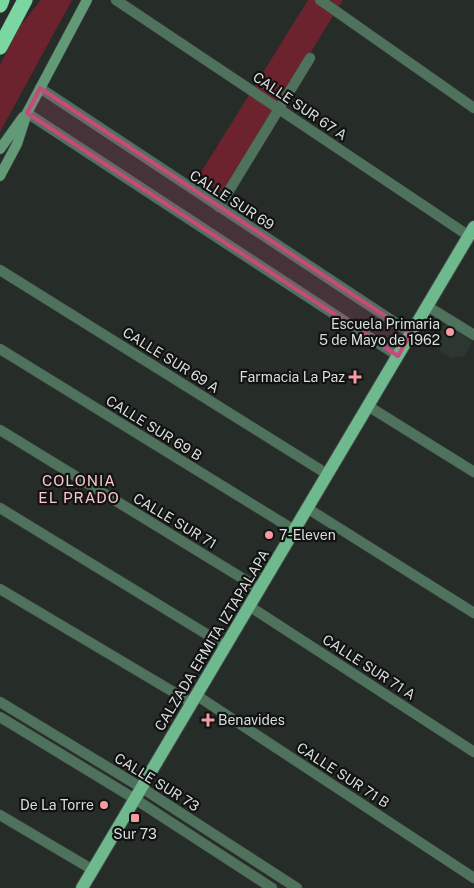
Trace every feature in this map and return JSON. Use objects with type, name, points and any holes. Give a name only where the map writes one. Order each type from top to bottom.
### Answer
[{"type":"highway","points":[[0,4],[2,0]]},
{"type":"highway","points":[[0,47],[25,1]]},
{"type":"main road","points":[[0,149],[27,113],[87,0]]},
{"type":"main road","points":[[0,176],[17,144],[27,113]]},
{"type":"main road","name":"CALZADA ERMITA IZTAPALAPA","points":[[82,888],[471,232]]},
{"type":"street","name":"CALLE SUR 67 A","points":[[116,0],[279,109],[471,232]]},
{"type":"street","points":[[320,0],[474,108]]},
{"type":"street","points":[[219,207],[310,58]]},
{"type":"street","name":"CALLE SUR 69","points":[[40,88],[411,333]]},
{"type":"street","points":[[27,113],[398,356]]},
{"type":"street","name":"CALLE SUR 69 A","points":[[0,270],[328,474]]},
{"type":"street","points":[[427,306],[474,335]]},
{"type":"street","name":"CALLE SUR 69 B","points":[[0,349],[294,530]]},
{"type":"street","points":[[368,406],[474,472]]},
{"type":"street","name":"CALLE SUR 71","points":[[0,430],[260,589]]},
{"type":"street","points":[[0,508],[226,646]]},
{"type":"street","points":[[307,508],[474,613]]},
{"type":"street","name":"CALLE SUR 71 B","points":[[0,589],[194,699],[474,878]]},
{"type":"street","name":"CALLE SUR 71 A","points":[[249,606],[474,752]]},
{"type":"street","name":"CALLE SUR 73","points":[[0,702],[138,793],[272,888]]},
{"type":"street","name":"CALLE SUR 73","points":[[0,717],[138,793],[297,888]]},
{"type":"street","points":[[0,814],[93,870]]},
{"type":"highlighted area","points":[[40,88],[193,191],[411,333],[398,356],[27,113]]},
{"type":"shaded area","points":[[41,0],[72,0],[0,132],[0,65],[20,26]]},
{"type":"shaded area","points":[[308,0],[343,0],[223,193],[198,177]]},
{"type":"shaded area","name":"Escuela Primaria 5 de Mayo de 1962","points":[[446,323],[472,342],[465,356],[451,358],[432,345]]},
{"type":"place","name":"Escuela Primaria 5 de Mayo de 1962","points":[[450,332]]},
{"type":"place","name":"Farmacia La Paz","points":[[355,377]]},
{"type":"place","name":"7-Eleven","points":[[269,535]]},
{"type":"place","name":"Benavides","points":[[208,720]]},
{"type":"place","name":"De La Torre","points":[[104,805]]},
{"type":"place","name":"Sur 73","points":[[135,818]]},
{"type":"district","name":"COLONIA EL PRADO","points":[[79,490]]}]
